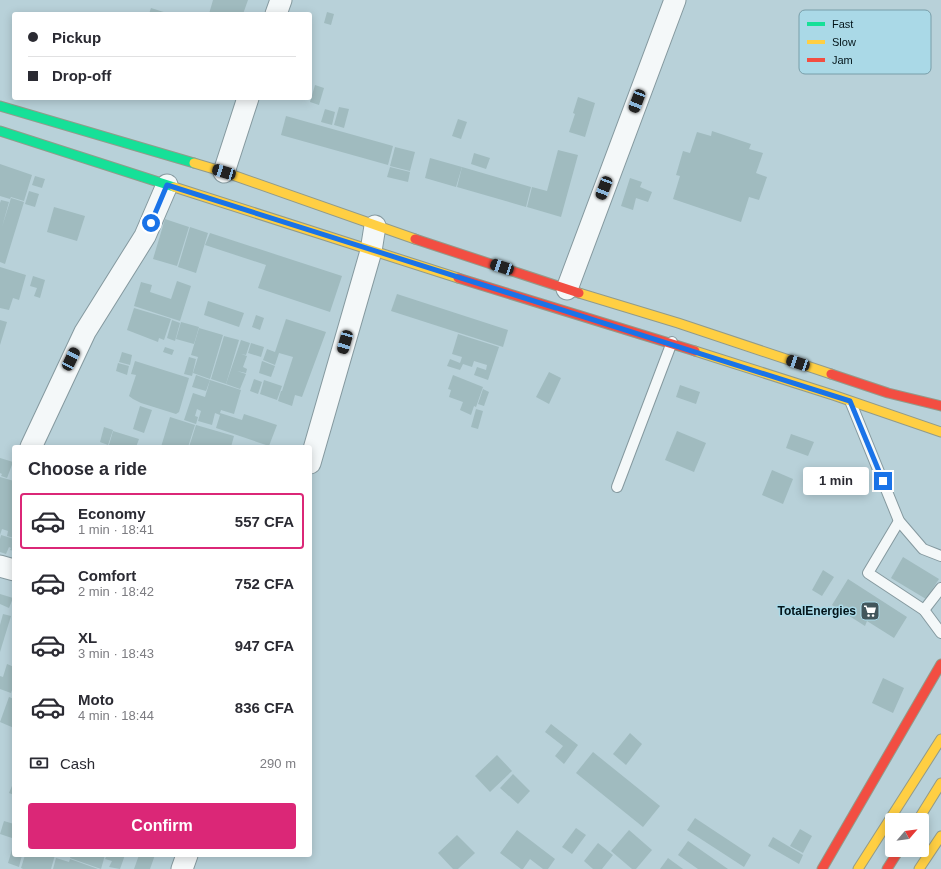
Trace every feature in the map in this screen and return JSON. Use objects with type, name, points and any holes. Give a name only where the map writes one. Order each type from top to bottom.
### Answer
[{"type":"main road","points":[[0,106],[224,172],[375,226],[567,289],[678,322],[888,393],[941,406]]},
{"type":"main road","points":[[0,131],[371,251],[672,343],[941,432]]},
{"type":"main road","points":[[822,869],[941,664]]},
{"type":"main road","points":[[858,869],[941,739]]},
{"type":"main road","points":[[922,813],[941,783]]},
{"type":"main road","points":[[919,869],[941,836]]},
{"type":"main road","points":[[887,869],[895,857]]},
{"type":"street","points":[[277,12],[280,0]]},
{"type":"street","points":[[567,289],[675,0]]},
{"type":"street","points":[[224,172],[247,100]]},
{"type":"street","points":[[32,445],[84,332],[145,236],[167,185]]},
{"type":"street","points":[[312,456],[371,251],[375,226]]},
{"type":"street","points":[[0,566],[12,569]]},
{"type":"street","points":[[182,869],[186,857]]},
{"type":"lane","points":[[617,487],[672,343],[678,322]]},
{"type":"lane","points":[[850,401],[899,521],[923,549],[941,556]]},
{"type":"lane","points":[[899,521],[868,574],[924,610],[941,633]]},
{"type":"lane","points":[[924,610],[941,588]]},
{"type":"building","points":[[213,0],[248,0],[244,12],[210,12]]},
{"type":"building","points":[[151,8],[164,12],[150,12]]},
{"type":"building","points":[[327,12],[334,14],[331,25],[324,23]]},
{"type":"building","points":[[315,85],[324,88],[319,105],[310,102],[312,100]]},
{"type":"building","points":[[578,97],[595,103],[585,137],[569,132],[575,114],[573,113]]},
{"type":"building","points":[[339,107],[349,109],[344,128],[334,125]]},
{"type":"building","points":[[325,109],[335,112],[332,125],[321,122]]},
{"type":"building","points":[[286,116],[393,146],[388,165],[281,135]]},
{"type":"building","points":[[458,119],[467,122],[461,139],[452,136]]},
{"type":"building","points":[[712,131],[751,144],[749,149],[763,153],[756,173],[767,177],[759,200],[749,197],[741,222],[673,199],[680,176],[676,175],[683,151],[690,153],[697,132],[711,136]]},
{"type":"building","points":[[395,147],[415,152],[410,171],[390,166]]},
{"type":"building","points":[[558,150],[578,155],[561,217],[527,207],[532,187],[547,191]]},
{"type":"building","points":[[474,153],[490,158],[486,169],[471,164]]},
{"type":"building","points":[[430,158],[462,167],[456,187],[425,178]]},
{"type":"building","points":[[0,164],[32,175],[24,201],[11,197],[10,199],[0,196]]},
{"type":"building","points":[[390,167],[410,172],[408,182],[387,177]]},
{"type":"building","points":[[462,167],[531,187],[526,207],[457,187]]},
{"type":"building","points":[[35,176],[45,179],[42,188],[32,185]]},
{"type":"building","points":[[630,178],[642,182],[640,187],[652,192],[648,202],[636,198],[633,210],[621,206]]},
{"type":"building","points":[[29,191],[39,194],[35,207],[25,204]]},
{"type":"building","points":[[11,198],[24,202],[5,264],[0,262],[0,203],[1,200],[9,202],[2,227]]},
{"type":"building","points":[[54,207],[85,216],[77,241],[47,232]]},
{"type":"building","points":[[165,219],[189,227],[177,266],[153,259]]},
{"type":"building","points":[[190,227],[208,233],[196,273],[178,267]]},
{"type":"building","points":[[210,233],[342,276],[330,312],[258,288],[266,265],[205,245]]},
{"type":"building","points":[[0,267],[26,275],[19,300],[13,298],[9,310],[0,308]]},
{"type":"building","points":[[33,276],[45,280],[40,298],[34,296],[37,288],[30,286]]},
{"type":"building","points":[[177,281],[191,286],[180,321],[134,306],[141,282],[152,285],[150,292],[171,299]]},
{"type":"building","points":[[397,294],[508,330],[503,347],[391,311]]},
{"type":"building","points":[[208,301],[244,313],[239,327],[204,315]]},
{"type":"building","points":[[134,308],[171,319],[164,340],[159,338],[158,342],[127,330]]},
{"type":"building","points":[[256,315],[264,318],[260,330],[252,327]]},
{"type":"building","points":[[286,319],[326,332],[302,397],[295,395],[292,406],[278,401],[293,357],[279,353],[275,365],[263,360],[267,349],[275,352]]},
{"type":"building","points":[[0,320],[7,322],[0,345]]},
{"type":"building","points":[[172,320],[180,323],[175,341],[167,338]]},
{"type":"building","points":[[181,322],[199,327],[194,344],[176,339]]},
{"type":"building","points":[[199,328],[223,335],[210,379],[193,373],[198,357],[191,355]]},
{"type":"building","points":[[458,334],[499,347],[488,380],[474,375],[477,367],[486,370],[487,365],[474,361],[472,367],[463,364],[460,370],[447,366],[450,359],[460,363],[462,357],[452,354]]},
{"type":"building","points":[[224,336],[239,340],[226,384],[211,379]]},
{"type":"building","points":[[241,340],[250,343],[246,355],[241,354],[247,356],[243,367],[247,369],[246,373],[237,371],[246,374],[240,389],[226,384]]},
{"type":"building","points":[[251,343],[264,347],[261,357],[248,353]]},
{"type":"building","points":[[165,347],[174,350],[172,355],[163,352]]},
{"type":"building","points":[[122,352],[132,355],[130,365],[119,362]]},
{"type":"building","points":[[189,357],[196,359],[192,376],[184,374]]},
{"type":"building","points":[[135,361],[189,378],[179,412],[176,414],[141,403],[129,396],[136,375],[131,374]]},
{"type":"building","points":[[262,361],[275,366],[271,377],[259,373]]},
{"type":"building","points":[[118,363],[129,366],[127,375],[116,371]]},
{"type":"building","points":[[549,372],[561,378],[549,404],[536,397]]},
{"type":"building","points":[[196,375],[210,380],[206,391],[192,387]]},
{"type":"building","points":[[453,375],[483,387],[476,407],[474,406],[471,415],[460,410],[463,402],[449,397],[451,390],[448,389]]},
{"type":"building","points":[[254,379],[262,382],[258,394],[250,391]]},
{"type":"building","points":[[210,380],[241,390],[234,414],[221,410],[220,413],[242,420],[244,414],[277,425],[269,445],[216,428],[220,415],[215,413],[212,425],[198,421],[201,411],[197,409],[195,416],[198,417],[196,424],[184,420],[193,393],[205,397]]},
{"type":"building","points":[[264,380],[282,386],[277,400],[260,394]]},
{"type":"building","points":[[680,385],[700,392],[696,404],[676,397]]},
{"type":"building","points":[[483,389],[489,392],[484,406],[478,404]]},
{"type":"building","points":[[140,406],[152,410],[144,433],[133,429]]},
{"type":"building","points":[[476,409],[483,411],[478,429],[471,427]]},
{"type":"building","points":[[170,417],[195,425],[189,445],[162,445]]},
{"type":"building","points":[[196,425],[234,436],[232,445],[190,445]]},
{"type":"building","points":[[104,427],[113,430],[108,445],[100,442]]},
{"type":"building","points":[[113,431],[139,439],[137,445],[109,445]]},
{"type":"building","points":[[677,431],[706,443],[694,472],[665,460]]},
{"type":"building","points":[[791,434],[814,442],[808,456],[786,448]]},
{"type":"building","points":[[0,458],[12,462],[7,478],[1,476],[2,474],[0,473]]},
{"type":"building","points":[[772,470],[793,479],[783,504],[762,495]]},
{"type":"building","points":[[0,477],[12,480],[12,537],[7,536],[8,531],[2,529],[0,535]]},
{"type":"building","points":[[1,535],[12,538],[12,550],[9,547],[6,554],[0,552]]},
{"type":"building","points":[[903,557],[939,579],[926,599],[891,578]]},
{"type":"building","points":[[823,570],[834,577],[822,596],[812,590]]},
{"type":"building","name":"TotalEnergies","points":[[848,579],[907,617],[894,638],[867,621],[865,626],[832,605]]},
{"type":"building","points":[[0,594],[12,598],[9,608],[0,604]]},
{"type":"building","points":[[3,614],[11,616],[0,652],[0,625]]},
{"type":"building","points":[[7,664],[12,666],[11,693],[0,689],[0,676],[3,677]]},
{"type":"building","points":[[883,678],[904,688],[893,713],[872,703]]},
{"type":"building","points":[[9,697],[12,698],[12,727],[0,722]]},
{"type":"building","points":[[551,724],[578,745],[564,764],[555,756],[563,746],[545,732]]},
{"type":"building","points":[[630,733],[642,744],[626,765],[613,754]]},
{"type":"building","points":[[593,752],[660,806],[643,827],[576,773]]},
{"type":"building","points":[[497,755],[512,771],[490,792],[475,776]]},
{"type":"building","points":[[513,774],[530,791],[518,804],[500,788]]},
{"type":"building","points":[[12,786],[12,794],[9,793]]},
{"type":"building","points":[[695,818],[751,855],[744,867],[687,830]]},
{"type":"building","points":[[4,821],[12,823],[12,838],[0,834]]},
{"type":"building","points":[[576,828],[586,835],[572,854],[562,847]]},
{"type":"building","points":[[800,829],[812,836],[803,853],[790,846]]},
{"type":"building","points":[[517,830],[555,859],[548,869],[543,869],[530,859],[523,869],[521,869],[500,853]]},
{"type":"building","points":[[629,830],[652,850],[636,869],[632,869],[611,851]]},
{"type":"building","points":[[457,835],[475,853],[458,869],[453,869],[438,853]]},
{"type":"building","points":[[773,837],[803,855],[799,864],[768,846]]},
{"type":"building","points":[[688,841],[728,869],[698,869],[678,855]]},
{"type":"building","points":[[598,843],[613,855],[602,869],[593,869],[584,861]]},
{"type":"building","points":[[12,850],[12,857],[22,857],[19,867],[8,863]]},
{"type":"building","points":[[24,857],[54,857],[51,869],[21,868]]},
{"type":"building","points":[[70,857],[104,857],[101,869]]},
{"type":"building","points":[[106,857],[124,857],[120,869],[109,867],[112,861],[105,859]]},
{"type":"building","points":[[138,857],[154,857],[150,869],[134,869]]},
{"type":"building","points":[[56,858],[69,862],[70,859],[98,869],[53,869]]},
{"type":"building","points":[[668,858],[683,869],[660,869]]},
{"type":"traffic: fast","points":[[0,106],[194,163]]},
{"type":"traffic: fast","points":[[0,131],[174,187]]},
{"type":"traffic: slow","points":[[194,163],[224,172],[415,239]]},
{"type":"traffic: slow","points":[[174,187],[458,278]]},
{"type":"traffic: slow","points":[[579,293],[678,323],[831,374]]},
{"type":"traffic: slow","points":[[695,351],[833,395],[941,432]]},
{"type":"traffic: slow","points":[[858,869],[941,739]]},
{"type":"traffic: slow","points":[[922,813],[941,783]]},
{"type":"traffic: slow","points":[[919,869],[941,836]]},
{"type":"traffic: jam","points":[[415,239],[579,293]]},
{"type":"traffic: jam","points":[[458,278],[695,351]]},
{"type":"traffic: jam","points":[[831,374],[888,393],[941,406]]},
{"type":"traffic: jam","points":[[822,869],[941,664]]},
{"type":"traffic: jam","points":[[887,869],[895,857]]},
{"type":"place","name":"TotalEnergies","points":[[870,611]]},
{"type":"route","points":[[151,223],[167,185],[371,251],[672,343],[850,401],[883,481]]}]
